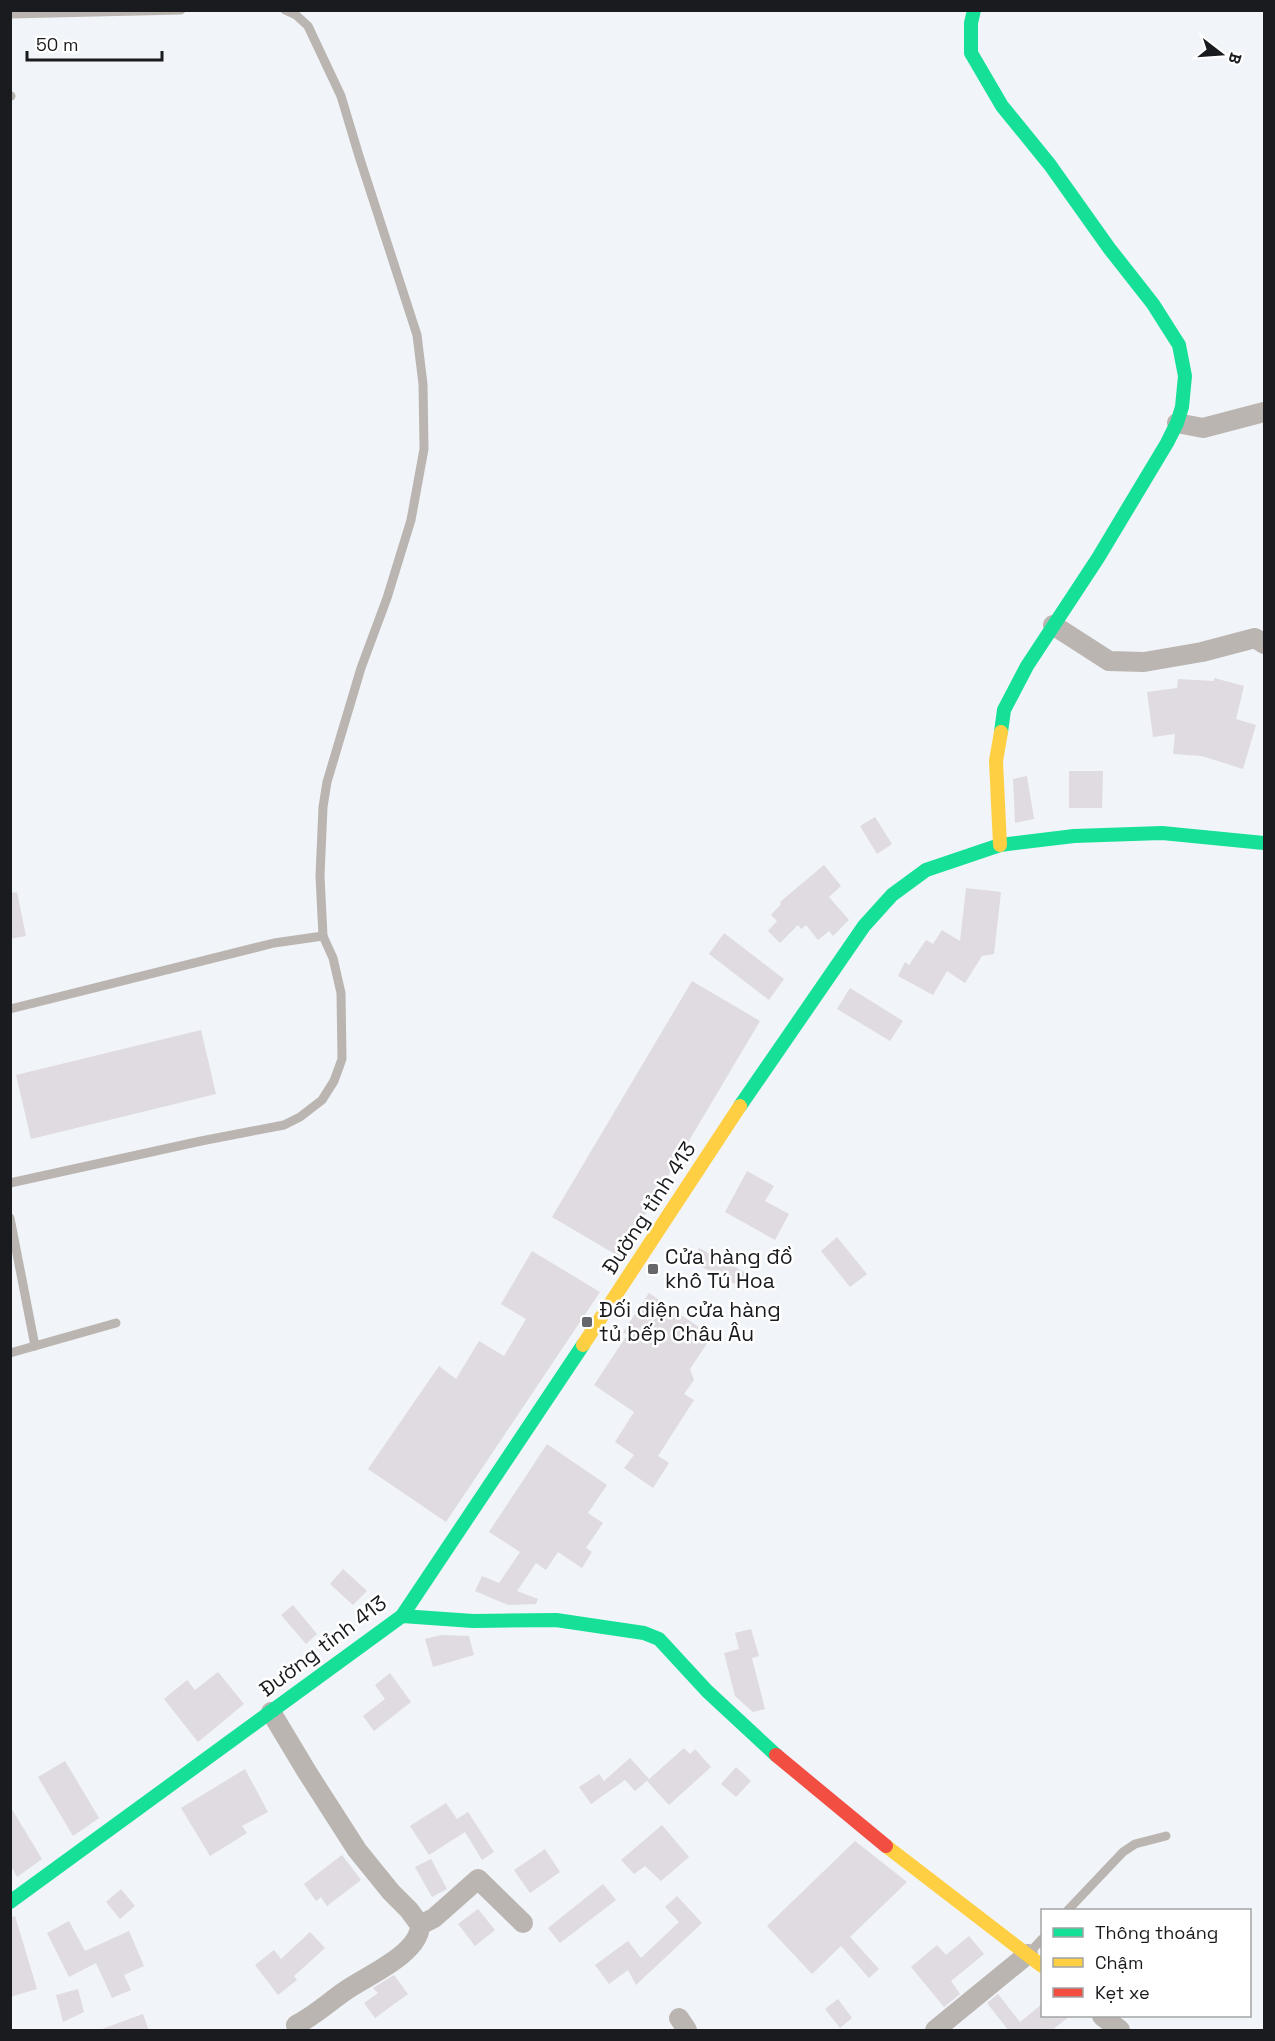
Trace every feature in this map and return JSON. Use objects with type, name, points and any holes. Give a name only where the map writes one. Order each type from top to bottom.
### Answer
[{"type":"main road","points":[[974,10],[970,23],[971,53],[1002,106],[1050,165],[1109,248],[1153,304],[1179,345],[1185,376],[1182,407],[1167,443],[1098,558],[1027,666],[1004,710],[996,761],[1000,845]]},
{"type":"main road","name":"Đường tỉnh 413","points":[[10,1902],[402,1616],[672,1212],[740,1106],[864,926],[892,895],[926,870],[1000,845],[1074,836],[1162,833],[1264,843]]},
{"type":"main road","points":[[402,1616],[473,1621],[556,1620],[612,1627],[644,1633],[659,1639],[707,1691],[760,1741],[881,1842],[1035,1960]]},
{"type":"street","points":[[1177,423],[1203,428],[1264,412]]},
{"type":"street","points":[[1053,624],[1081,645],[1109,661],[1144,662],[1202,652],[1255,638],[1264,644]]},
{"type":"street","points":[[271,1712],[357,1850],[391,1892],[410,1910],[420,1925],[418,1936],[397,1959],[347,1989],[315,2014],[296,2025]]},
{"type":"street","points":[[420,1925],[434,1918],[478,1879],[523,1923]]},
{"type":"street","points":[[935,2031],[1035,1960]]},
{"type":"street","points":[[1103,2017],[1120,2031]]},
{"type":"lane","points":[[10,14],[182,10]]},
{"type":"lane","points":[[10,1183],[284,1125],[300,1117],[322,1100],[334,1081],[342,1059],[341,993],[333,958],[323,936],[320,876],[323,807],[327,782],[361,668],[387,598],[411,520],[424,449],[423,384],[417,335],[358,156],[341,96],[308,26],[296,15],[285,10]]},
{"type":"lane","points":[[10,1009],[274,944],[323,936]]},
{"type":"lane","points":[[10,1218],[35,1346]]},
{"type":"lane","points":[[10,1353],[116,1323]]},
{"type":"lane","points":[[1070,1909],[1123,1852],[1135,1844],[1166,1836]]},
{"type":"lane","points":[[1035,1960],[1041,1942]]},
{"type":"building","points":[[1214,678],[1244,686],[1236,719],[1256,725],[1243,769],[1202,756],[1173,754],[1175,734],[1153,737],[1147,692],[1177,688],[1178,679],[1214,681]]},
{"type":"building","points":[[1069,771],[1103,771],[1102,808],[1069,808]]},
{"type":"building","points":[[1027,776],[1034,819],[1015,823],[1013,779]]},
{"type":"building","points":[[875,817],[892,844],[877,854],[860,826]]},
{"type":"building","points":[[824,865],[841,886],[829,897],[849,920],[833,936],[829,931],[818,940],[806,925],[801,929],[798,925],[780,943],[768,931],[777,921],[771,915],[781,904],[780,902]]},
{"type":"building","points":[[966,888],[1001,892],[994,954],[982,956],[965,983],[947,971],[933,995],[898,976],[905,962],[909,965],[926,940],[933,944],[942,930],[960,941]]},
{"type":"building","points":[[17,892],[26,936],[10,939],[10,893]]},
{"type":"building","points":[[724,933],[784,979],[769,1000],[709,954]]},
{"type":"building","points":[[692,981],[760,1021],[620,1257],[552,1217]]},
{"type":"building","points":[[850,988],[903,1021],[890,1041],[837,1009]]},
{"type":"building","points":[[201,1030],[216,1094],[31,1139],[16,1075]]},
{"type":"building","points":[[747,1171],[774,1186],[765,1201],[789,1214],[775,1240],[725,1212]]},
{"type":"building","points":[[837,1237],[867,1274],[850,1287],[821,1251]]},
{"type":"building","points":[[699,1248],[746,1273],[739,1286],[692,1262]]},
{"type":"building","points":[[532,1251],[600,1292],[446,1522],[368,1469],[439,1366],[456,1379],[479,1341],[504,1356],[526,1319],[501,1304]]},
{"type":"building","points":[[649,1293],[712,1336],[690,1369],[694,1380],[684,1394],[694,1400],[658,1456],[669,1463],[653,1488],[624,1468],[634,1455],[615,1442],[634,1412],[594,1385],[627,1335],[623,1332]]},
{"type":"building","points":[[547,1444],[607,1485],[588,1513],[603,1523],[586,1548],[592,1552],[582,1568],[558,1552],[546,1570],[536,1563],[517,1591],[538,1599],[536,1604],[508,1605],[475,1591],[482,1576],[499,1583],[520,1552],[489,1532]]},
{"type":"building","points":[[343,1569],[367,1591],[353,1605],[330,1584]]},
{"type":"building","points":[[293,1605],[317,1634],[306,1644],[281,1615]]},
{"type":"building","points":[[751,1629],[759,1656],[752,1658],[765,1709],[753,1712],[735,1696],[724,1653],[739,1649],[735,1633]]},
{"type":"building","points":[[441,1635],[469,1636],[474,1655],[433,1667],[425,1639]]},
{"type":"building","points":[[218,1672],[244,1704],[198,1742],[164,1699],[187,1680],[195,1690]]},
{"type":"building","points":[[390,1673],[411,1702],[374,1731],[363,1716],[385,1699],[375,1685]]},
{"type":"building","points":[[684,1748],[690,1754],[695,1749],[711,1767],[669,1805],[647,1781]]},
{"type":"building","points":[[630,1758],[649,1779],[635,1791],[625,1780],[591,1804],[579,1787],[599,1774],[604,1781]]},
{"type":"building","points":[[65,1761],[99,1818],[73,1836],[38,1777]]},
{"type":"building","points":[[736,1767],[751,1781],[736,1797],[721,1784]]},
{"type":"building","points":[[245,1769],[268,1812],[242,1826],[247,1833],[210,1856],[181,1808]]},
{"type":"building","points":[[446,1803],[457,1819],[468,1812],[494,1852],[482,1860],[465,1832],[429,1855],[410,1826]]},
{"type":"building","points":[[10,1806],[42,1859],[17,1877],[10,1864]]},
{"type":"building","points":[[662,1825],[689,1857],[661,1881],[645,1866],[634,1874],[621,1860]]},
{"type":"building","points":[[855,1841],[907,1882],[850,1937],[879,1969],[869,1978],[841,1946],[812,1974],[767,1926]]},
{"type":"building","points":[[545,1849],[560,1872],[530,1893],[514,1870]]},
{"type":"building","points":[[342,1855],[361,1880],[327,1906],[321,1897],[316,1901],[304,1884]]},
{"type":"building","points":[[431,1859],[447,1889],[432,1897],[415,1867]]},
{"type":"building","points":[[603,1884],[616,1900],[560,1943],[548,1928]]},
{"type":"building","points":[[121,1889],[135,1906],[120,1919],[106,1902]]},
{"type":"building","points":[[677,1896],[702,1923],[636,1985],[628,1970],[609,1984],[595,1965],[628,1941],[641,1958],[679,1922],[665,1907]]},
{"type":"building","points":[[478,1909],[495,1930],[475,1946],[458,1924]]},
{"type":"building","points":[[15,1916],[37,1989],[10,1997],[10,1918]]},
{"type":"building","points":[[69,1921],[85,1951],[129,1931],[144,1966],[124,1975],[131,1990],[112,1998],[96,1963],[69,1977],[47,1933]]},
{"type":"building","points":[[310,1932],[325,1948],[294,1976],[297,1980],[278,1995],[255,1965],[274,1950],[281,1959]]},
{"type":"building","points":[[969,1936],[984,1954],[951,1981],[960,1994],[944,2007],[911,1967],[937,1945],[946,1955]]},
{"type":"building","points":[[394,1975],[408,1994],[375,2018],[364,2003],[378,1993],[373,1988]]},
{"type":"building","points":[[78,1989],[84,2012],[63,2022],[56,1995]]},
{"type":"building","points":[[998,1994],[1020,2022],[1041,2005],[1041,2017],[1069,2017],[1051,2031],[1009,2031],[987,2003]]},
{"type":"building","points":[[838,1999],[852,2018],[840,2028],[825,2009]]},
{"type":"building","points":[[143,2014],[149,2031],[103,2031],[102,2029]]},
{"type":"traffic: fast","points":[[974,10],[971,23],[971,53],[1002,106],[1050,165],[1109,248],[1153,304],[1179,345],[1185,376],[1182,407],[1167,443],[1098,558],[1027,666],[1004,710],[1001,732]]},
{"type":"traffic: fast","points":[[740,1106],[864,926],[892,895],[926,870],[1000,845],[1074,836],[1162,833],[1264,843]]},
{"type":"traffic: fast","points":[[10,1902],[402,1616],[583,1345]]},
{"type":"traffic: fast","points":[[402,1616],[473,1621],[556,1620],[644,1633],[659,1639],[707,1691],[776,1755]]},
{"type":"traffic: slow","points":[[1000,845],[996,761],[1001,732]]},
{"type":"traffic: slow","points":[[583,1345],[740,1106]]},
{"type":"traffic: slow","points":[[886,1846],[1041,1965]]},
{"type":"traffic: jam","points":[[776,1755],[886,1846]]},
{"type":"place","name":"Cửa hàng đồ khô Tú Hoa","points":[[653,1269]]},
{"type":"place","name":"Đối diện cửa hàng tủ bếp Châu Âu","points":[[587,1322]]}]
